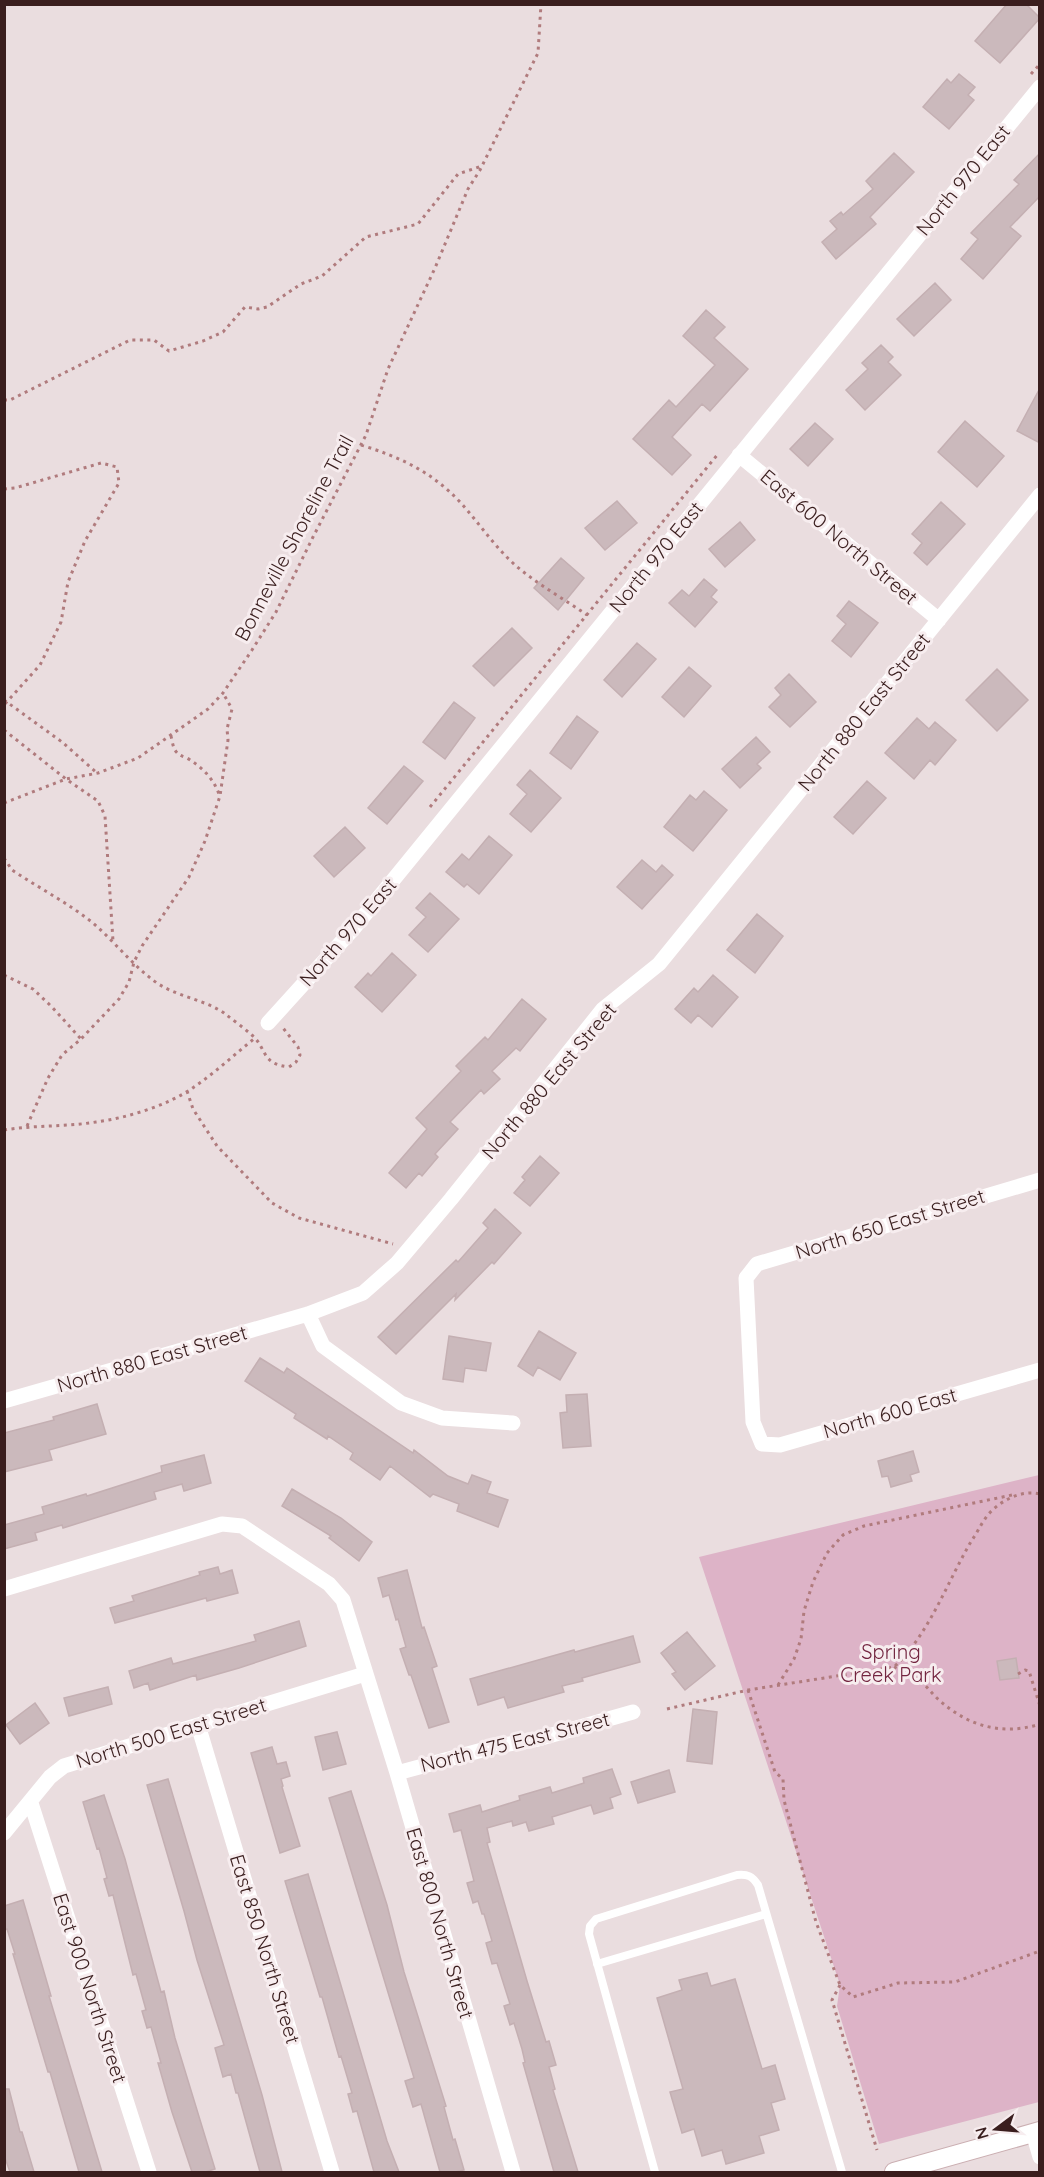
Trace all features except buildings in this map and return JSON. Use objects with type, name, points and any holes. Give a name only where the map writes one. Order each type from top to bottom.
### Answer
[{"type":"main road","points":[[894,2172],[1036,2132]]},
{"type":"street","name":"North 970 East","points":[[270,1020],[354,928],[1040,87]]},
{"type":"street","name":"East 600 North Street","points":[[739,455],[939,620]]},
{"type":"street","name":"North 880 East Street","points":[[4,1401],[308,1314],[363,1293],[397,1263],[410,1248],[603,1009],[659,964],[1040,495]]},
{"type":"street","name":"North 650 East Street","points":[[753,1422],[746,1278],[757,1264],[1040,1180]]},
{"type":"street","points":[[308,1314],[322,1346],[401,1403],[442,1418],[513,1423]]},
{"type":"street","name":"North 600 East","points":[[753,1422],[762,1444],[780,1445],[1040,1370]]},
{"type":"street","name":"East 800 North Street","points":[[4,1589],[222,1524],[242,1526],[329,1584],[343,1600],[397,1773],[513,2172]]},
{"type":"street","name":"North 500 East Street","points":[[4,1833],[31,1803],[50,1777],[64,1766],[365,1674]]},
{"type":"street","name":"North 475 East Street","points":[[397,1773],[497,1746],[538,1739],[633,1712]]},
{"type":"street","name":"East 850 North Street","points":[[198,1725],[332,2172]]},
{"type":"street","name":"East 900 North Street","points":[[31,1803],[149,2172]]},
{"type":"street","points":[[1036,2132],[1040,2157]]},
{"type":"lane","points":[[655,2172],[589,1934],[590,1926],[596,1919],[737,1875],[747,1874],[758,1885],[842,2172]]},
{"type":"lane","points":[[597,1964],[766,1914]]},
{"type":"path","name":"Bonneville Shoreline Trail","points":[[4,802],[138,758],[208,709],[223,693],[276,612],[312,537],[361,445],[388,369],[435,268],[468,189],[482,166],[538,53],[542,4]]},
{"type":"path","points":[[6,405],[10,400],[130,340],[154,340],[169,351],[223,332],[245,307],[258,309],[267,307],[301,284],[322,276],[366,237],[418,224],[458,174],[482,166]]},
{"type":"path","points":[[4,400],[10,400]]},
{"type":"path","points":[[361,445],[388,453],[422,470],[459,502],[516,566],[601,625]]},
{"type":"path","points":[[4,489],[15,488],[101,463],[117,467],[119,483],[85,541],[68,582],[61,622],[40,665],[6,700],[4,705]]},
{"type":"path","points":[[27,1126],[48,1078],[62,1055],[81,1039],[118,999],[129,982],[134,962],[142,946],[189,877],[205,841],[220,796],[228,740],[227,729],[232,709],[223,693]]},
{"type":"path","points":[[6,700],[62,742],[98,773]]},
{"type":"path","points":[[4,730],[66,780],[98,801],[105,816],[114,943]]},
{"type":"path","points":[[171,736],[179,755],[205,772],[214,782],[220,796]]},
{"type":"path","points":[[4,858],[12,870],[92,923],[156,982],[175,994],[199,999],[223,1013],[255,1037],[262,1052],[272,1062],[289,1067],[300,1055],[298,1047],[290,1034],[270,1020]]},
{"type":"path","points":[[4,975],[33,989],[81,1039]]},
{"type":"path","points":[[4,1130],[27,1126],[98,1122],[157,1107],[187,1092],[255,1037]]},
{"type":"path","points":[[187,1092],[193,1109],[217,1146],[272,1203],[299,1218],[410,1248]]},
{"type":"path","points":[[778,1685],[794,1659],[813,1582],[827,1553],[843,1535],[864,1526],[1015,1494],[1040,1494]]},
{"type":"path","points":[[667,1709],[748,1690],[894,1667],[906,1655],[936,1607],[965,1552],[988,1515],[1015,1494]]},
{"type":"path","points":[[894,1667],[919,1680],[940,1701],[971,1723],[990,1728],[1040,1724]]},
{"type":"path","points":[[1018,1674],[1025,1670],[1029,1671],[1040,1706]]},
{"type":"path","points":[[748,1690],[775,1772],[783,1779],[784,1800],[816,1922],[840,1985],[853,1997],[898,1983],[955,1982],[1040,1951]]},
{"type":"path","points":[[840,1985],[832,2000],[877,2150]]},
{"type":"green space","name":"Spring Creek Park","points":[[1039,1475],[1039,2102],[879,2144],[837,2006],[840,1985],[699,1557]]}]
